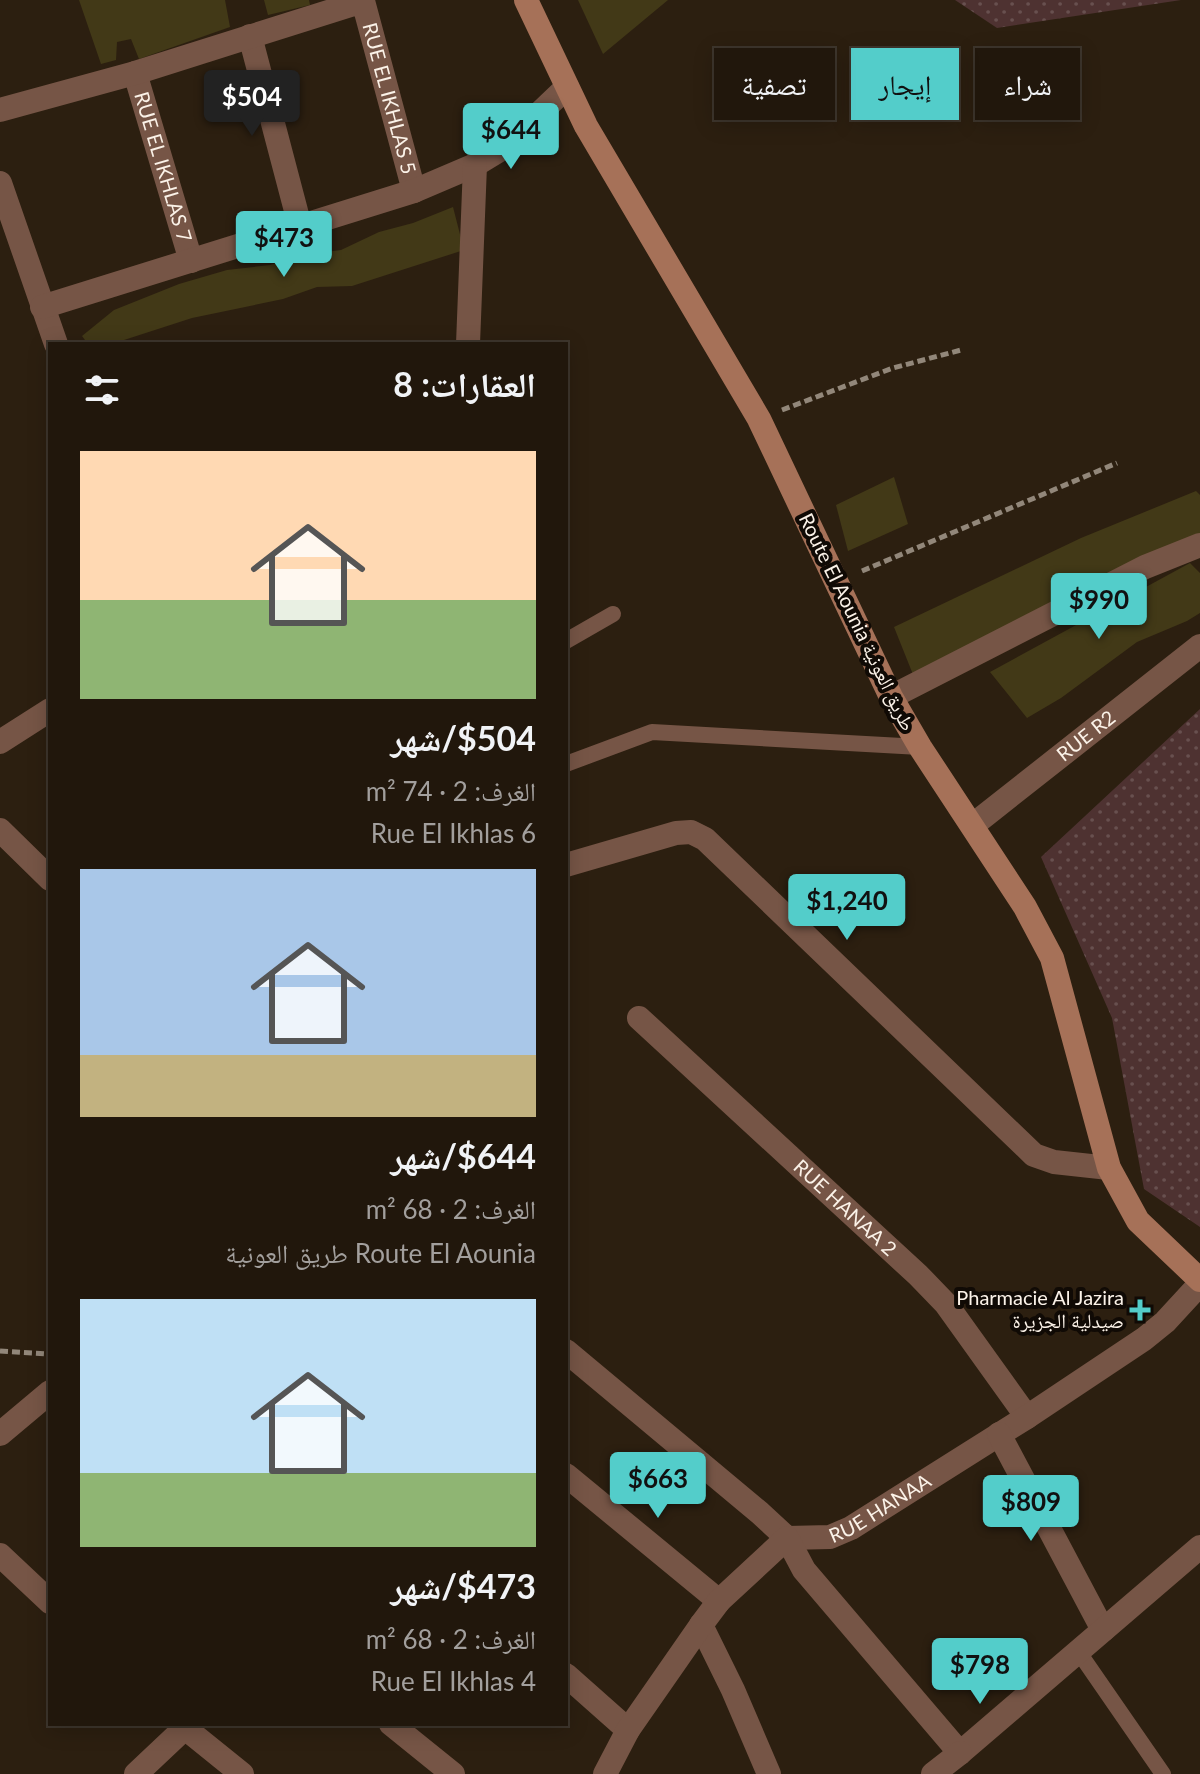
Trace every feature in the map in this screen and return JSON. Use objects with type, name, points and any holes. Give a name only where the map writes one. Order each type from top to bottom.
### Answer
[{"type":"street","name":"Route El Aounia طريق العونية","points":[[526,0],[567,87],[676,282],[759,419],[891,697],[920,747],[1025,907],[1052,958],[1109,1168],[1138,1221],[1200,1282]]},
{"type":"street","name":"RUE EL IKHLAS 5","points":[[0,110],[135,73],[363,1],[414,191]]},
{"type":"street","points":[[250,36],[300,226]]},
{"type":"street","name":"RUE EL IKHLAS 7","points":[[135,73],[191,261]]},
{"type":"street","points":[[42,307],[414,191],[475,165],[503,148],[567,87]]},
{"type":"street","points":[[468,342],[475,165]]},
{"type":"street","points":[[1,188],[55,342]]},
{"type":"street","points":[[891,697],[1145,567],[1200,545]]},
{"type":"street","name":"RUE R2","points":[[973,825],[1200,646]]},
{"type":"street","points":[[0,742],[48,711]]},
{"type":"street","points":[[0,830],[48,877]]},
{"type":"street","points":[[568,864],[676,833],[691,832],[705,839],[1034,1155],[1054,1162],[1109,1168]]},
{"type":"street","name":"RUE HANAA 2","points":[[639,1018],[918,1275],[946,1304],[1027,1417]]},
{"type":"street","name":"RUE HANAA","points":[[787,1538],[830,1537],[851,1528],[1144,1339],[1165,1322],[1200,1282]]},
{"type":"street","points":[[570,1363],[760,1513],[787,1538],[804,1570],[960,1753]]},
{"type":"street","points":[[0,1434],[48,1394]]},
{"type":"street","points":[[999,1434],[1103,1630]]},
{"type":"street","points":[[568,1477],[719,1601]]},
{"type":"street","points":[[605,1774],[628,1730],[719,1601],[787,1538]]},
{"type":"street","points":[[933,1774],[1200,1547]]},
{"type":"street","points":[[0,1555],[48,1600]]},
{"type":"street","points":[[701,1625],[769,1774]]},
{"type":"street","points":[[568,1677],[628,1730]]},
{"type":"street","points":[[136,1774],[183,1726]]},
{"type":"street","points":[[185,1726],[242,1774]]},
{"type":"street","points":[[393,1726],[453,1774]]},
{"type":"lane","points":[[568,640],[613,614]]},
{"type":"lane","points":[[568,763],[652,732],[920,747]]},
{"type":"lane","points":[[1078,1651],[1163,1774]]},
{"type":"path","points":[[759,419],[893,368],[961,350]]},
{"type":"path","points":[[835,582],[1117,463]]},
{"type":"path","points":[[0,1351],[48,1354]]},
{"type":"shaded area","points":[[955,0],[1181,0],[997,28]]},
{"type":"shaded area","points":[[1200,709],[1200,1227],[1144,1189],[1112,1018],[1041,857]]},
{"type":"building","points":[[79,0],[225,0],[230,27],[139,59],[131,39],[117,42],[116,60],[101,64]]},
{"type":"building","points":[[264,0],[309,0],[310,5],[268,15]]},
{"type":"building","points":[[578,0],[668,0],[603,54]]},
{"type":"building","points":[[453,207],[464,250],[352,286],[317,287],[283,299],[192,318],[124,340],[126,342],[86,342],[82,336],[114,310],[179,284],[227,270],[270,265],[304,255],[341,250],[379,232]]},
{"type":"building","points":[[894,477],[908,524],[848,551],[836,505]]},
{"type":"building","points":[[1196,491],[1200,495],[1200,536],[914,677],[894,627],[1081,538]]},
{"type":"building","points":[[1190,563],[1200,573],[1200,613],[1137,642],[1061,698],[1027,718],[990,672]]},
{"type":"place","name":"Pharmacie Al Jazira صيدلية الجزيرة","points":[[1140,1310]]}]
